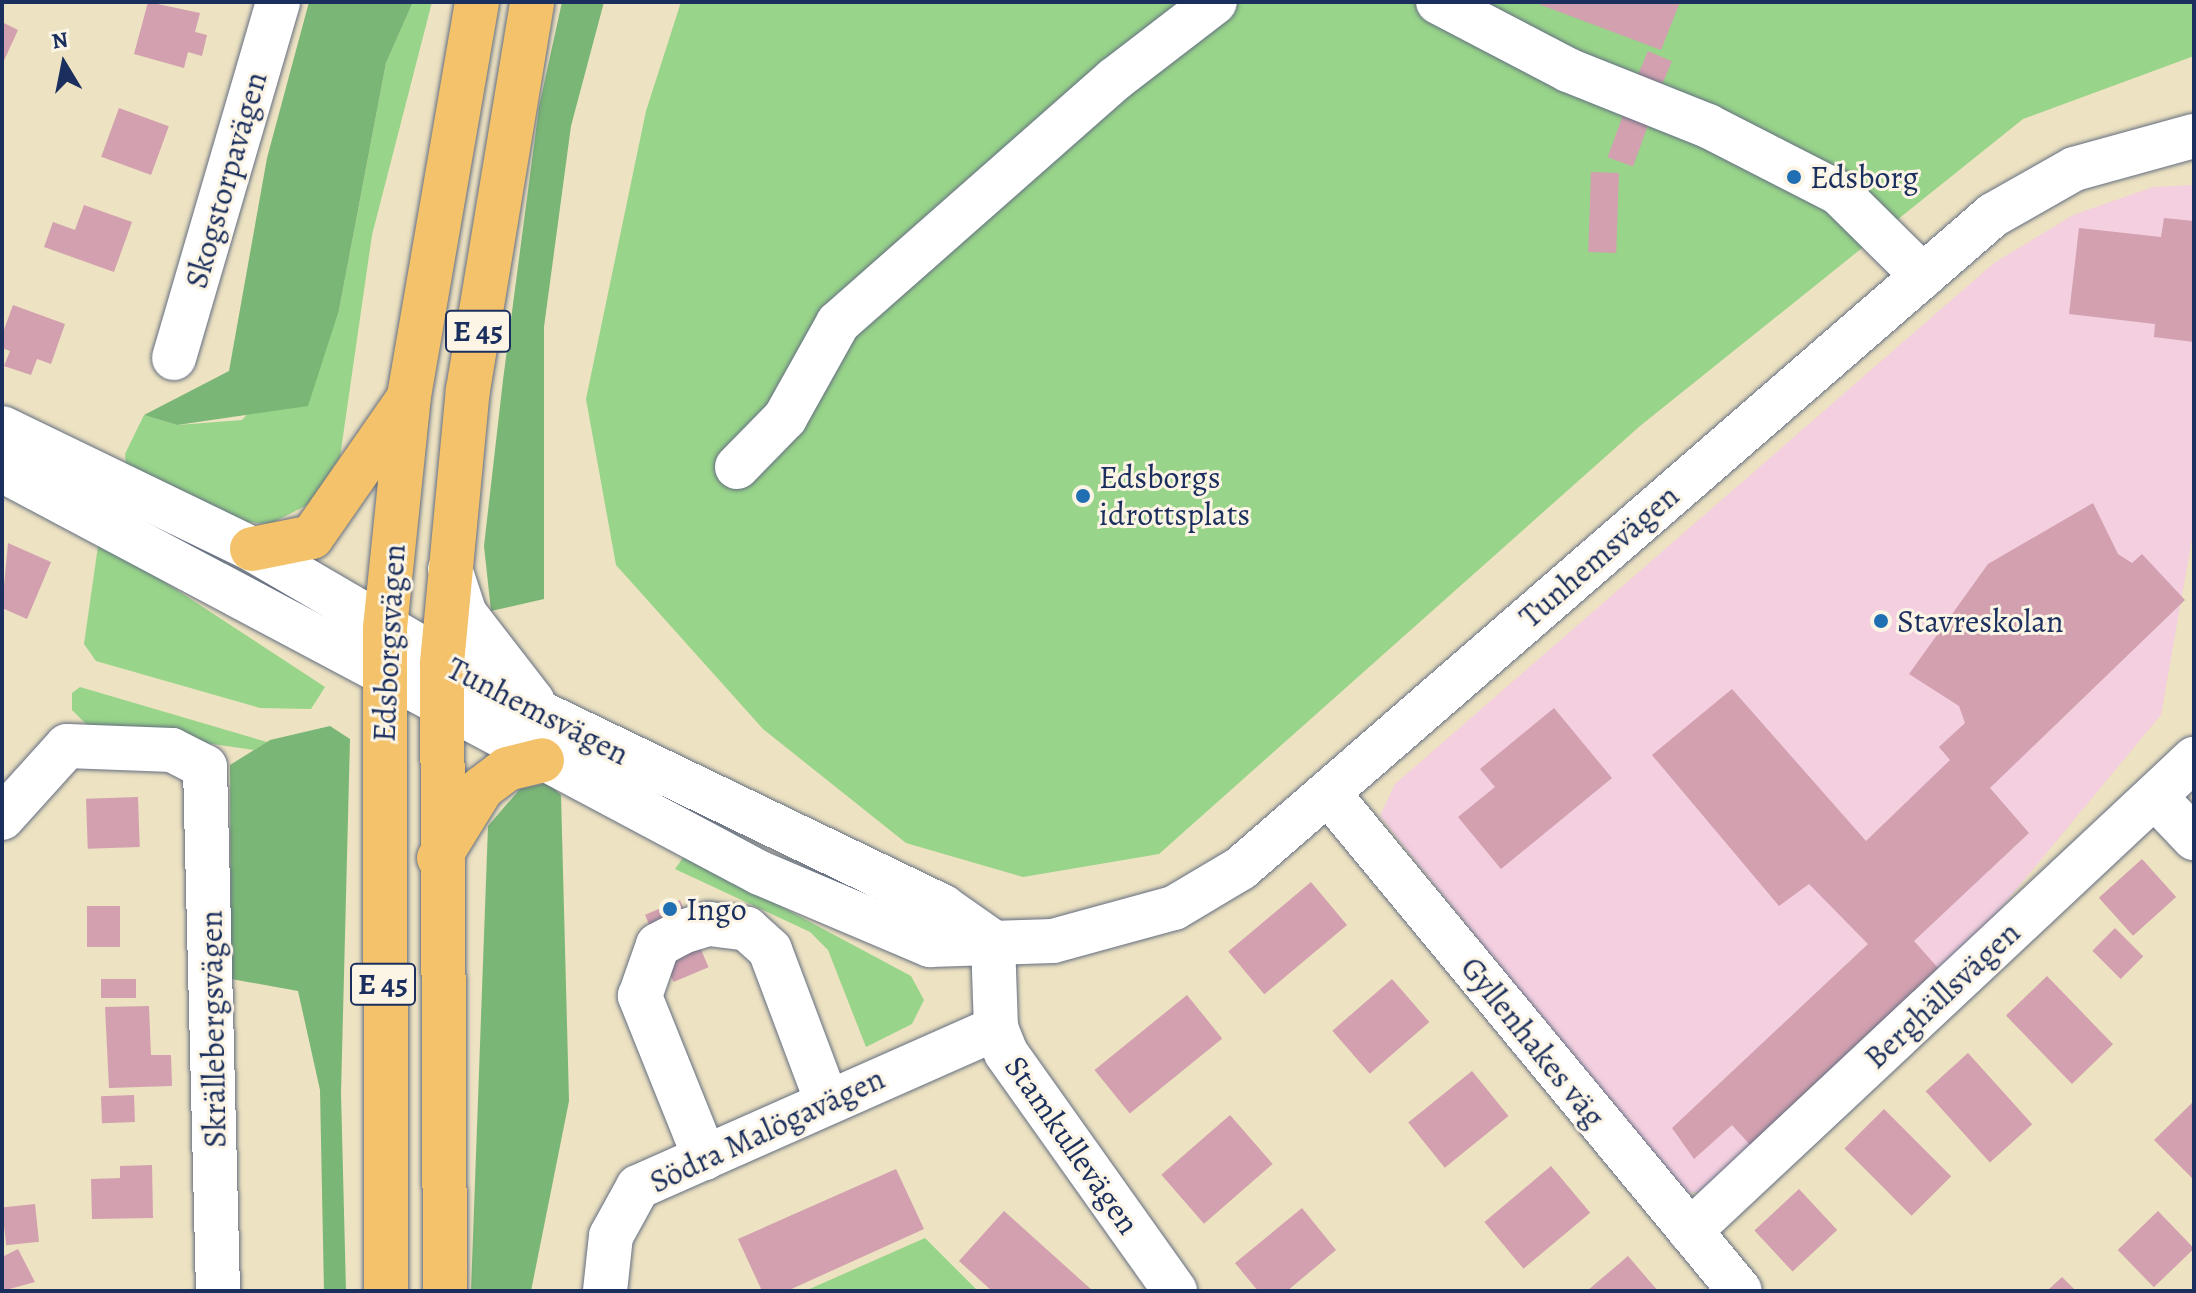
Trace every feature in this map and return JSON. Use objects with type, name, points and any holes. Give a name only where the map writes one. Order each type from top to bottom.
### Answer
[{"type":"highway","name":"Edsborgsvägen","points":[[386,1291],[385,628],[409,396],[477,2]]},
{"type":"highway","name":"Edsborgsvägen","points":[[445,1291],[438,860],[442,663],[468,390],[532,2]]},
{"type":"highway","points":[[252,549],[312,537],[409,396]]},
{"type":"highway","points":[[438,860],[482,788],[545,739]]},
{"type":"street","name":"Skogstorpavägen","points":[[174,358],[278,2]]},
{"type":"street","points":[[737,467],[785,418],[838,323],[1115,79],[1215,2]]},
{"type":"street","points":[[1459,7],[1839,193],[1923,276]]},
{"type":"street","name":"Tunhemsvägen","points":[[2,428],[252,549],[442,663],[545,739],[760,873],[930,945],[1053,941],[1174,908],[1241,868],[1993,215],[2074,169],[2194,136]]},
{"type":"street","name":"Tunhemsvägen","points":[[2,470],[441,708],[545,739]]},
{"type":"street","points":[[450,569],[465,614],[545,739]]},
{"type":"street","name":"Skrällebergsvägen","points":[[2,818],[67,746],[172,750],[205,767],[218,1291]]},
{"type":"street","name":"Berghällsvägen","points":[[1690,1231],[2194,759]]},
{"type":"street","name":"Gyllenhakes väg","points":[[1328,793],[1740,1291]]},
{"type":"street","points":[[2155,797],[2194,838]]},
{"type":"street","points":[[705,1158],[640,996],[658,945],[682,932],[709,924],[747,929],[770,950],[827,1102]]},
{"type":"street","name":"Stamkullevägen","points":[[993,942],[996,1028],[1025,1088],[1175,1291]]},
{"type":"street","name":"Södra Malögavägen","points":[[605,1291],[611,1236],[638,1187],[996,1028]]},
{"type":"shaded area","name":"Stavreskolan","points":[[2194,185],[2194,527],[2161,715],[1951,968],[1700,1192],[1681,1193],[1380,816],[1395,784],[1994,263],[2073,215],[2153,187]]},
{"type":"green space","points":[[309,2],[413,2],[386,63],[339,310],[308,406],[177,425],[144,415],[229,371],[267,158]]},
{"type":"green space","points":[[413,2],[432,2],[372,235],[340,457],[309,504],[270,524],[246,522],[126,464],[125,454],[144,415],[177,425],[242,420],[339,310],[386,63]]},
{"type":"green space","points":[[562,2],[604,2],[571,126],[544,327],[544,599],[491,611],[484,546],[503,380],[539,107]]},
{"type":"green space","name":"Edsborgs idrottsplats","points":[[681,2],[2194,2],[2194,56],[2023,119],[1640,426],[1159,854],[1023,877],[906,843],[763,729],[616,565],[586,399],[646,111]]},
{"type":"green space","points":[[99,539],[325,687],[311,709],[260,708],[96,661],[84,644]]},
{"type":"green space","points":[[80,687],[267,742],[254,750],[88,726],[72,710],[72,693]]},
{"type":"green space","points":[[330,726],[350,739],[341,1093],[346,1291],[324,1291],[320,1090],[298,991],[231,979],[230,765],[270,740]]},
{"type":"green space","points":[[547,783],[561,795],[569,1101],[531,1291],[471,1291],[488,826],[520,789]]},
{"type":"green space","points":[[685,855],[911,976],[924,1000],[912,1024],[866,1047],[828,950],[810,932],[675,869]]},
{"type":"green space","points":[[925,1238],[978,1291],[805,1291]]},
{"type":"building","points":[[148,2],[200,13],[195,32],[207,35],[202,56],[188,52],[184,68],[134,54]]},
{"type":"building","points":[[1533,2],[1680,2],[1661,50]]},
{"type":"building","points":[[2,22],[18,30],[2,65]]},
{"type":"building","points":[[1648,51],[1672,61],[1655,102],[1631,92]]},
{"type":"building","points":[[119,108],[169,126],[151,175],[101,157]]},
{"type":"building","points":[[1623,115],[1648,124],[1633,167],[1608,157]]},
{"type":"building","points":[[1591,172],[1619,173],[1616,253],[1588,252]]},
{"type":"building","points":[[84,205],[132,222],[114,272],[44,247],[53,222],[75,230]]},
{"type":"building","points":[[2164,218],[2194,221],[2194,342],[2154,337],[2155,324],[2069,314],[2079,228],[2161,237]]},
{"type":"building","points":[[13,305],[65,324],[51,364],[37,359],[31,375],[4,366],[10,351],[2,348],[2,335]]},
{"type":"building","points":[[2093,503],[2118,554],[2132,563],[2142,554],[2185,600],[1990,788],[2029,833],[1914,941],[1939,969],[1751,1146],[1732,1125],[1694,1159],[1672,1128],[1868,944],[1809,884],[1779,906],[1652,755],[1732,689],[1866,841],[1950,760],[1939,747],[1965,723],[1959,706],[1909,674],[1988,564]]},
{"type":"building","points":[[8,543],[51,562],[27,619],[2,608]]},
{"type":"building","points":[[1554,708],[1612,778],[1501,869],[1458,817],[1495,787],[1480,769]]},
{"type":"building","points":[[138,797],[140,847],[88,849],[86,799]]},
{"type":"building","points":[[2142,859],[2176,897],[2133,936],[2099,898]]},
{"type":"building","points":[[1311,882],[1347,925],[1264,994],[1228,951]]},
{"type":"building","points":[[680,900],[709,967],[674,982],[645,915]]},
{"type":"building","points":[[87,906],[120,906],[120,947],[87,947]]},
{"type":"building","points":[[2115,928],[2143,956],[2121,979],[2092,951]]},
{"type":"building","points":[[2047,976],[2113,1044],[2072,1084],[2006,1016]]},
{"type":"building","points":[[101,979],[136,979],[136,998],[101,998]]},
{"type":"building","points":[[1392,979],[1429,1022],[1370,1074],[1332,1031]]},
{"type":"building","points":[[1187,995],[1222,1039],[1130,1113],[1095,1070]]},
{"type":"building","points":[[149,1006],[151,1055],[171,1055],[172,1086],[109,1088],[105,1007]]},
{"type":"building","points":[[1968,1053],[2032,1124],[1990,1162],[1926,1091]]},
{"type":"building","points":[[1472,1071],[1509,1116],[1445,1168],[1408,1123]]},
{"type":"building","points":[[134,1095],[135,1122],[102,1123],[101,1096]]},
{"type":"building","points":[[2194,1101],[2194,1180],[2154,1140]]},
{"type":"building","points":[[1884,1109],[1951,1176],[1912,1216],[1844,1149]]},
{"type":"building","points":[[1230,1115],[1273,1164],[1204,1224],[1161,1175]]},
{"type":"building","points":[[152,1165],[153,1218],[92,1219],[91,1179],[120,1178],[120,1166]]},
{"type":"building","points":[[1551,1166],[1590,1213],[1524,1269],[1484,1222]]},
{"type":"building","points":[[896,1169],[924,1229],[787,1291],[762,1291],[738,1239]]},
{"type":"building","points":[[1799,1189],[1837,1230],[1793,1272],[1754,1231]]},
{"type":"building","points":[[35,1204],[39,1242],[6,1245],[2,1207]]},
{"type":"building","points":[[1302,1208],[1336,1250],[1287,1291],[1258,1291],[1235,1263]]},
{"type":"building","points":[[1004,1211],[1093,1291],[992,1291],[959,1261]]},
{"type":"building","points":[[2158,1211],[2194,1249],[2154,1287],[2118,1250]]},
{"type":"building","points":[[18,1249],[35,1282],[2,1291],[2,1257]]},
{"type":"building","points":[[1628,1256],[1658,1291],[1587,1291]]},
{"type":"building","points":[[2062,1277],[2076,1291],[2047,1291]]},
{"type":"place","name":"Edsborg","points":[[1794,177]]},
{"type":"place","name":"Edsborgs idrottsplats","points":[[1083,496]]},
{"type":"place","name":"Stavreskolan","points":[[1881,621]]},
{"type":"place","name":"Ingo","points":[[670,909]]}]
